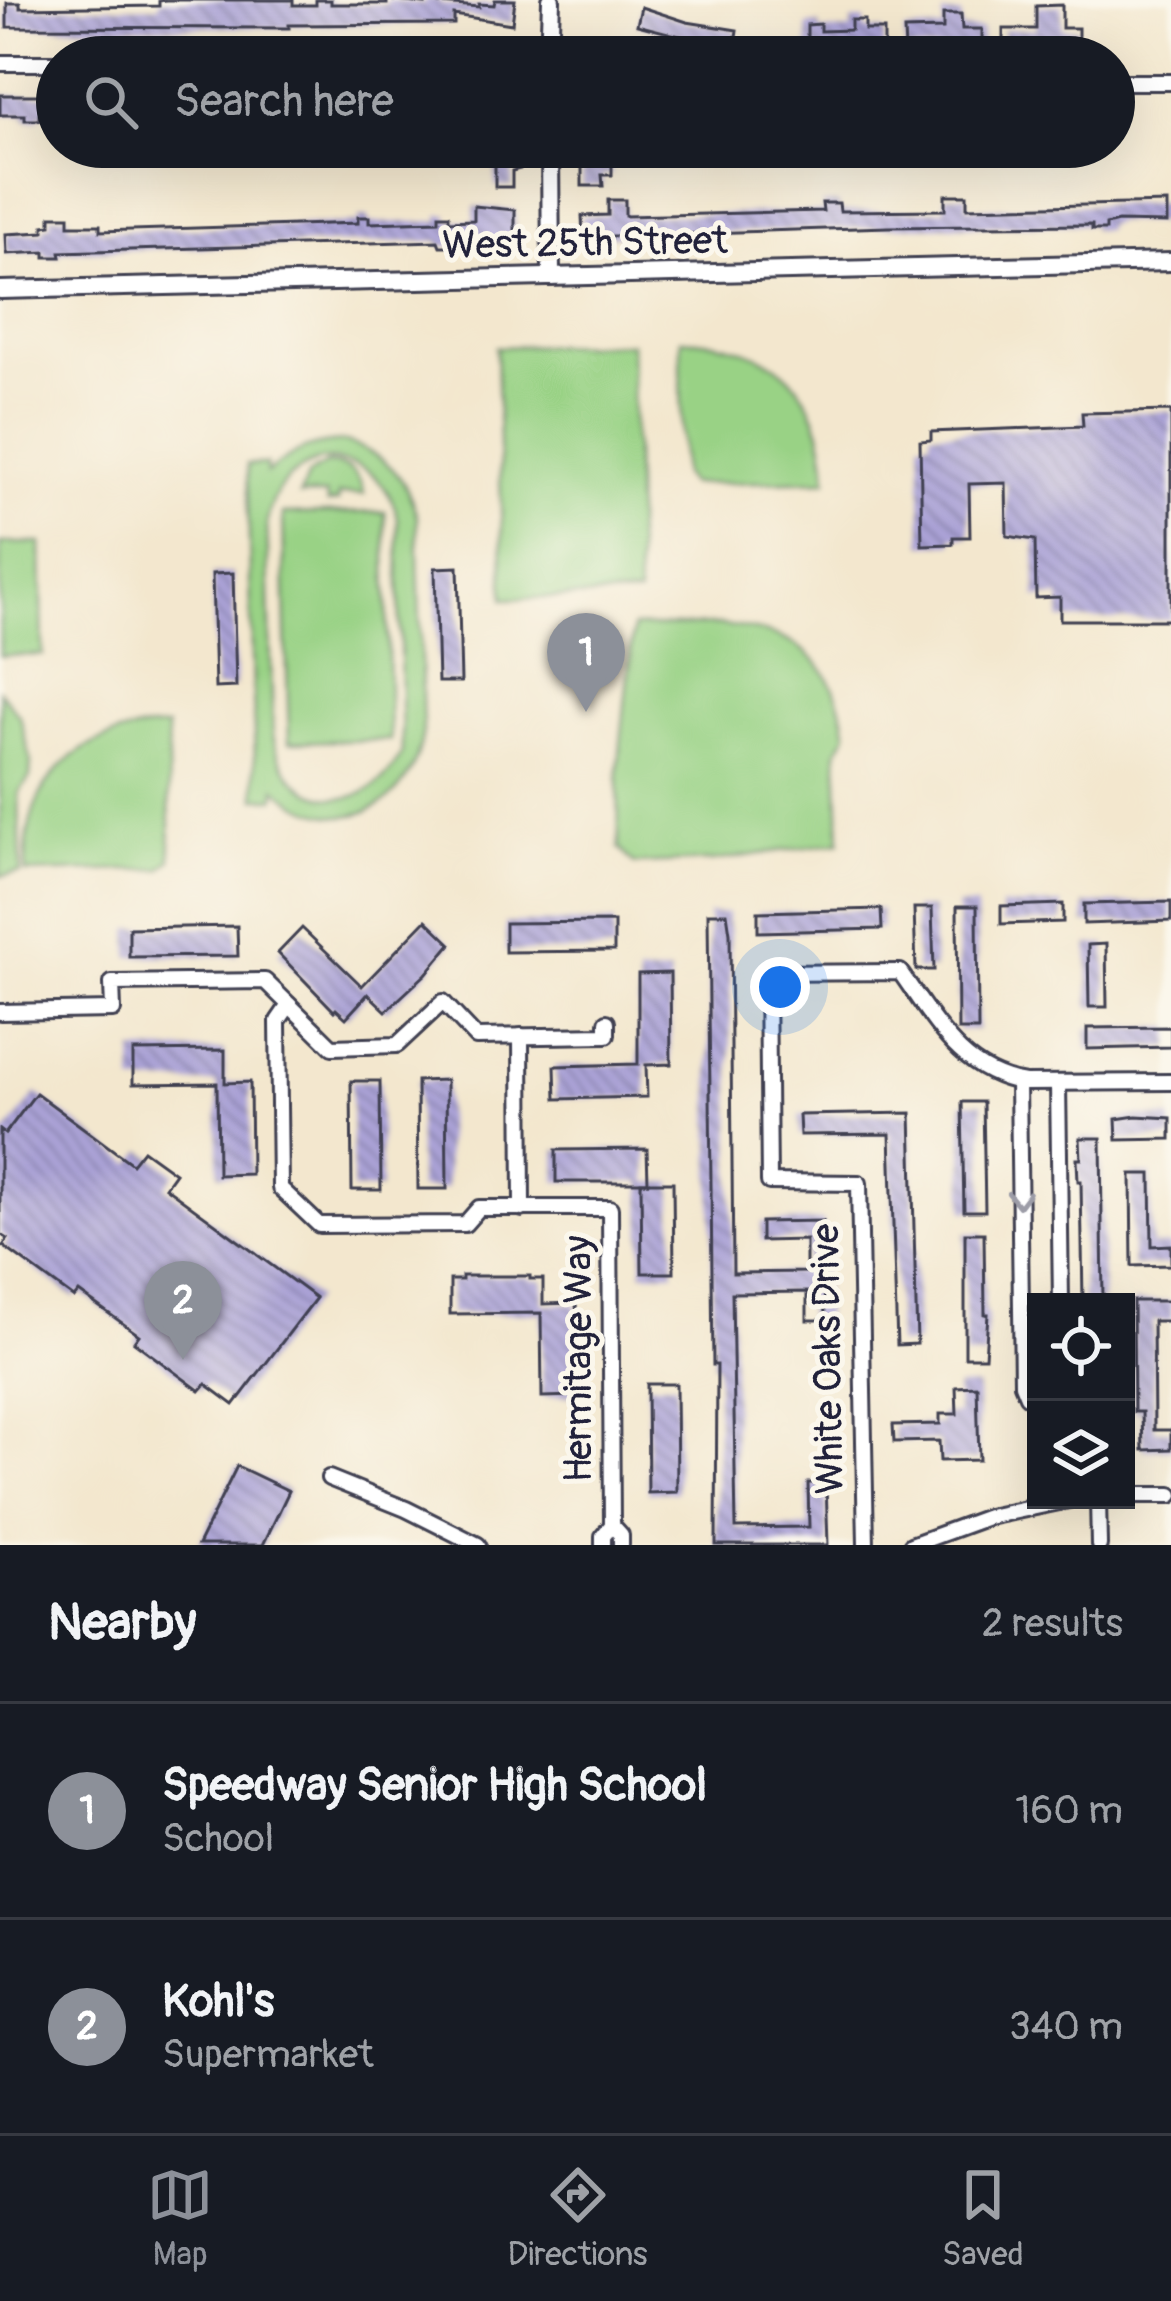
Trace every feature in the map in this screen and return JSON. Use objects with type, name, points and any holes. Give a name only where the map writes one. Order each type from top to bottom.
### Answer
[{"type":"street","points":[[550,36],[551,0]]},
{"type":"street","points":[[0,63],[36,62]]},
{"type":"street","points":[[1135,82],[1171,82]]},
{"type":"street","points":[[550,168],[551,277]]},
{"type":"street","name":"West 25th Street","points":[[0,290],[1171,262]]},
{"type":"street","name":"White Oaks Drive","points":[[866,1545],[859,1183],[770,1182],[767,973],[900,972],[960,1054],[987,1072],[1018,1082]]},
{"type":"street","points":[[0,1012],[112,1010],[112,982],[265,981],[332,1047],[397,1045],[443,1002],[476,1037],[607,1035],[607,1022]]},
{"type":"street","name":"Hermitage Way","points":[[290,1005],[278,1022],[280,1188],[324,1225],[465,1224],[478,1208],[610,1208],[612,1525],[603,1536],[603,1545]]},
{"type":"street","name":"Hermitage Way","points":[[521,1036],[522,1209]]},
{"type":"street","points":[[1034,1401],[1022,1384],[1018,1082],[1171,1082]]},
{"type":"street","points":[[1058,1083],[1061,1293]]},
{"type":"street","points":[[329,1478],[478,1545]]},
{"type":"street","points":[[1135,1495],[1171,1495]]},
{"type":"street","points":[[911,1545],[964,1524],[1027,1508]]},
{"type":"street","points":[[1098,1509],[1099,1545]]},
{"type":"street","name":"Hermitage Way","points":[[612,1525],[621,1535],[621,1545]]},
{"type":"green space","points":[[681,339],[742,349],[787,375],[816,418],[827,480],[690,484],[682,475]]},
{"type":"green space","points":[[631,343],[638,595],[504,599],[496,347]]},
{"type":"green space","points":[[345,442],[383,460],[407,489],[417,517],[423,731],[404,782],[388,799],[347,816],[300,805],[276,788],[275,798],[256,798],[247,464],[266,464],[267,473],[303,450]],"holes":[[[320,460],[360,467],[380,481],[398,518],[402,752],[388,774],[370,789],[330,798],[294,779],[273,735],[267,521],[278,490],[291,476]]]},
{"type":"green space","points":[[326,464],[352,471],[364,494],[338,495],[338,502],[327,503],[326,495],[300,495],[308,475]]},
{"type":"green space","points":[[385,512],[390,740],[289,742],[283,514]]},
{"type":"green space","points":[[0,543],[41,543],[43,655],[0,656]]},
{"type":"green space","points":[[720,625],[790,642],[821,667],[832,685],[847,734],[837,751],[840,842],[713,861],[634,864],[619,848],[618,771],[633,627]]},
{"type":"green space","points":[[0,691],[20,717],[31,760],[30,777],[19,793],[21,873],[0,876]]},
{"type":"green space","points":[[167,727],[171,860],[161,869],[26,873],[34,812],[61,767],[106,738]]},
{"type":"building","points":[[293,0],[293,5],[316,5],[316,0],[425,4],[425,0],[440,0],[440,4],[479,7],[494,5],[495,0],[515,0],[512,24],[454,15],[454,24],[7,27],[7,3],[20,3],[20,8],[159,6],[159,1]]},
{"type":"building","points":[[1062,5],[1062,28],[1078,28],[1078,36],[1003,36],[1003,29],[1036,29],[1036,6]]},
{"type":"building","points":[[641,7],[687,22],[737,30],[736,36],[680,36],[637,25]]},
{"type":"building","points":[[943,14],[961,14],[962,29],[982,29],[982,36],[904,36],[904,30],[943,29]]},
{"type":"building","points":[[851,20],[865,20],[865,30],[884,30],[884,36],[807,36],[807,25],[820,24],[820,31],[851,30]]},
{"type":"building","points":[[0,95],[36,95],[36,120],[0,115]]},
{"type":"building","points":[[495,168],[520,168],[512,171],[512,187],[495,187]]},
{"type":"building","points":[[582,168],[612,168],[612,175],[602,175],[603,186],[582,186]]},
{"type":"building","points":[[945,195],[967,195],[967,208],[1167,203],[1167,223],[1118,222],[1106,225],[1106,230],[1092,230],[1092,225],[888,227],[583,237],[582,216],[608,215],[608,200],[625,200],[625,216],[823,211],[822,203],[839,203],[840,211],[945,210]]},
{"type":"building","points":[[474,206],[515,210],[515,239],[453,241],[453,246],[440,246],[438,241],[60,252],[61,257],[45,257],[45,252],[7,254],[6,234],[44,232],[44,226],[51,225],[51,216],[69,216],[69,225],[100,225],[100,231],[358,223],[358,217],[369,217],[369,223],[439,221],[439,215],[449,215],[449,221],[474,220]]},
{"type":"building","points":[[1171,411],[1171,620],[1060,620],[1060,597],[1036,598],[1035,540],[1007,536],[1006,483],[969,484],[970,537],[953,537],[953,544],[922,545],[920,441],[931,440],[931,432],[1083,426],[1082,413]]},
{"type":"building","points":[[458,567],[461,682],[438,682],[435,568]]},
{"type":"building","points":[[233,573],[236,687],[215,688],[212,574]]},
{"type":"building","points":[[1171,902],[1171,921],[1084,924],[1084,904]]},
{"type":"building","points":[[1063,904],[1063,922],[1001,924],[1001,906]]},
{"type":"building","points":[[957,906],[977,906],[978,1030],[958,1030]]},
{"type":"building","points":[[914,908],[932,908],[934,970],[916,970]]},
{"type":"building","points":[[881,909],[882,929],[758,932],[758,912]]},
{"type":"building","points":[[708,913],[727,913],[730,933],[733,1273],[806,1272],[806,1240],[761,1241],[761,1222],[823,1221],[825,1320],[807,1320],[807,1292],[732,1293],[736,1528],[809,1527],[808,1483],[826,1483],[828,1545],[716,1545]]},
{"type":"building","points":[[426,920],[451,944],[386,1011],[368,994],[346,1018],[278,953],[302,928],[362,986]]},
{"type":"building","points":[[614,922],[614,951],[505,952],[505,923]]},
{"type":"building","points":[[237,926],[238,956],[129,957],[129,928]]},
{"type":"building","points":[[1106,944],[1107,1007],[1089,1007],[1088,945]]},
{"type":"building","points":[[670,973],[671,1064],[646,1065],[647,1097],[556,1099],[555,1066],[638,1064],[638,974]]},
{"type":"building","points":[[1171,1027],[1171,1047],[1087,1049],[1087,1028]]},
{"type":"building","points":[[225,1050],[225,1083],[250,1082],[251,1174],[218,1175],[217,1083],[133,1084],[133,1051]]},
{"type":"building","points":[[446,1080],[447,1189],[418,1189],[417,1081]]},
{"type":"building","points":[[351,1081],[380,1081],[381,1190],[352,1190]]},
{"type":"building","points":[[36,1093],[132,1164],[143,1150],[175,1173],[165,1187],[316,1298],[234,1405],[206,1384],[200,1391],[134,1342],[139,1335],[79,1292],[74,1298],[3,1246],[8,1239],[0,1234],[0,1130],[5,1134]]},
{"type":"building","points":[[962,1102],[983,1102],[985,1211],[964,1211]]},
{"type":"building","points":[[911,1113],[917,1344],[897,1345],[890,1134],[800,1135],[799,1115]]},
{"type":"building","points":[[1171,1118],[1171,1139],[1117,1140],[1116,1119]]},
{"type":"building","points":[[1080,1138],[1101,1138],[1103,1293],[1083,1293],[1077,1159],[1081,1159]]},
{"type":"building","points":[[647,1149],[648,1182],[556,1182],[556,1150]]},
{"type":"building","points":[[1131,1174],[1151,1174],[1152,1246],[1171,1245],[1171,1265],[1132,1266]]},
{"type":"building","points":[[641,1182],[673,1182],[674,1273],[642,1273]]},
{"type":"building","points":[[965,1233],[984,1233],[985,1357],[965,1357]]},
{"type":"building","points":[[462,1276],[543,1279],[543,1304],[576,1303],[577,1396],[542,1397],[541,1313],[450,1314],[450,1280],[462,1280]]},
{"type":"building","points":[[1135,1301],[1171,1301],[1171,1321],[1153,1321],[1154,1430],[1171,1430],[1171,1449],[1143,1450],[1142,1412],[1135,1412]]},
{"type":"building","points":[[647,1384],[676,1384],[677,1492],[648,1493]]},
{"type":"building","points":[[977,1386],[979,1460],[940,1461],[939,1441],[894,1442],[893,1425],[940,1424],[940,1414],[957,1414],[956,1387]]},
{"type":"building","points":[[237,1466],[289,1491],[263,1545],[198,1545]]},
{"type":"place","name":"Speedway Senior High School","points":[[586,712]]},
{"type":"place","name":"Kohl's","points":[[183,1360]]}]
